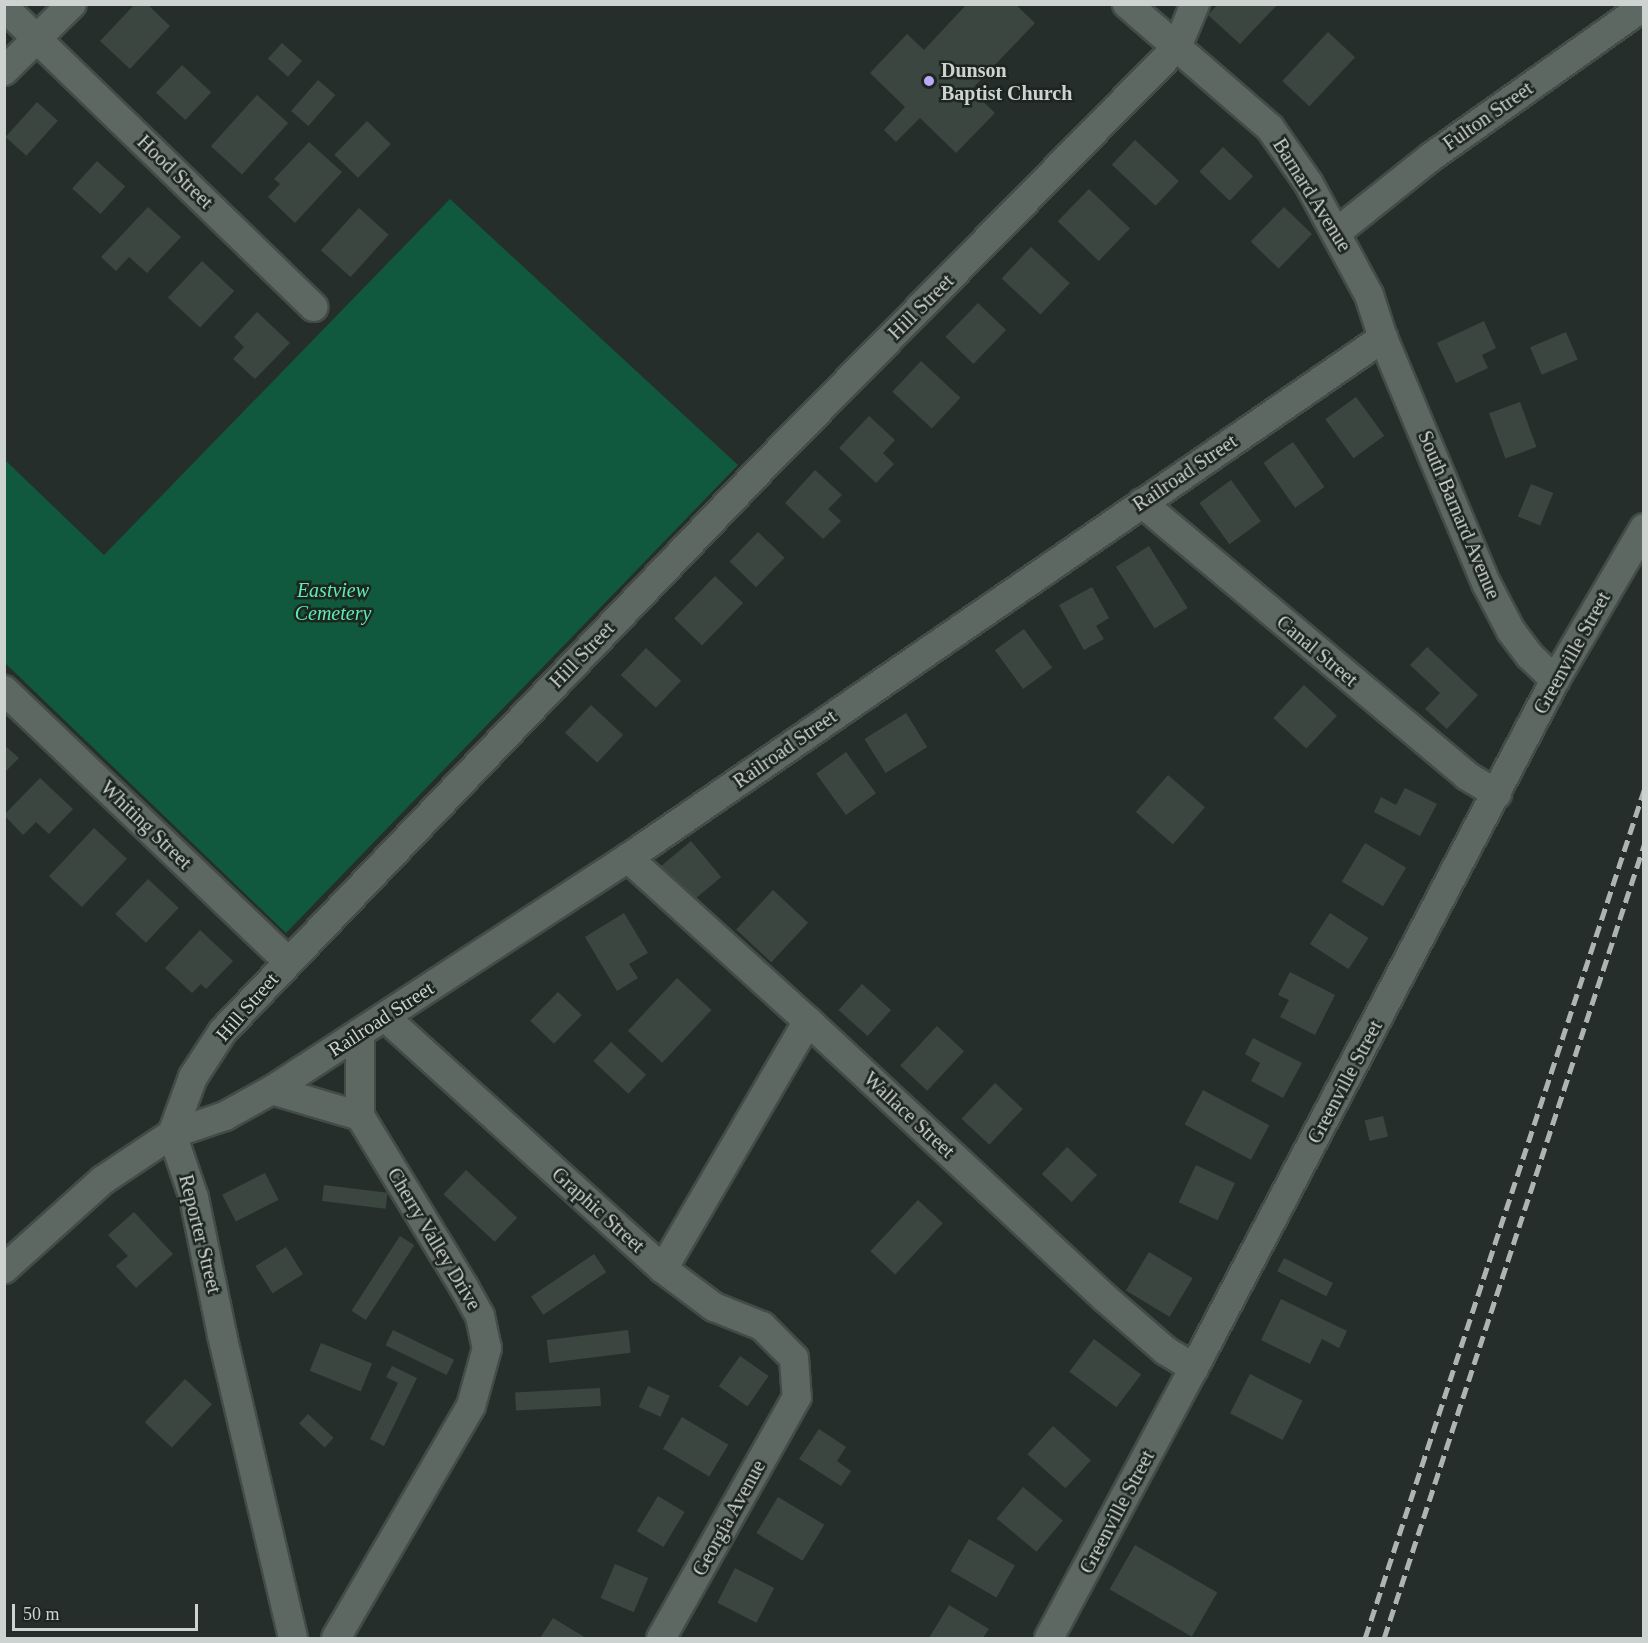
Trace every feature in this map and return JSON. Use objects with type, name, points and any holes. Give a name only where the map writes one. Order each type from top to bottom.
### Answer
[{"type":"street","points":[[4,71],[72,4]]},
{"type":"street","name":"Barnard Avenue","points":[[1127,4],[1270,128],[1309,184],[1337,232],[1369,295],[1383,338]]},
{"type":"street","points":[[1177,47],[1195,4]]},
{"type":"street","name":"Fulton Street","points":[[1337,232],[1431,157],[1644,6]]},
{"type":"street","name":"Hood Street","points":[[4,7],[314,307]]},
{"type":"street","name":"Hill Street","points":[[172,1134],[193,1077],[223,1030],[765,465],[1177,47]]},
{"type":"street","name":"Railroad Street","points":[[172,1134],[225,1116],[272,1090],[628,858],[1383,338]]},
{"type":"street","name":"South Barnard Avenue","points":[[1383,338],[1487,585],[1511,631],[1530,656],[1555,680]]},
{"type":"street","name":"Canal Street","points":[[1142,503],[1467,776],[1497,794]]},
{"type":"street","name":"Greenville Street","points":[[1049,1638],[1194,1368],[1555,680],[1644,528]]},
{"type":"street","name":"Whiting Street","points":[[4,690],[288,960]]},
{"type":"street","name":"Wallace Street","points":[[628,858],[808,1021],[1105,1298],[1166,1351],[1194,1368]]},
{"type":"street","name":"Graphic Street","points":[[386,1017],[663,1269],[714,1307],[762,1326],[794,1358],[797,1397]]},
{"type":"street","points":[[663,1269],[808,1021]]},
{"type":"street","points":[[272,1090],[360,1116],[360,1034]]},
{"type":"street","name":"Cherry Valley Drive","points":[[336,1638],[471,1406],[487,1348],[480,1316],[360,1116]]},
{"type":"street","points":[[4,1269],[103,1180],[172,1134]]},
{"type":"street","name":"Reporter Street","points":[[172,1134],[194,1198],[222,1335],[293,1638]]},
{"type":"street","name":"Georgia Avenue","points":[[661,1638],[797,1397]]},
{"type":"green space","name":"Eastview Cemetery","points":[[450,199],[738,465],[286,933],[5,663],[5,460],[104,555]]},
{"type":"building","points":[[135,4],[147,4],[170,26],[130,69],[100,41]]},
{"type":"building","name":"Dunson Baptist Church","points":[[967,4],[1015,4],[1035,23],[971,90],[995,113],[956,153],[920,118],[896,142],[884,130],[905,107],[870,73],[907,34],[924,50]]},
{"type":"building","points":[[1218,4],[1278,4],[1240,44],[1208,15]]},
{"type":"building","points":[[1328,32],[1355,57],[1309,106],[1282,81]]},
{"type":"building","points":[[282,43],[302,61],[288,77],[268,59]]},
{"type":"building","points":[[182,65],[211,92],[185,120],[156,93]]},
{"type":"building","points":[[318,80],[335,95],[308,126],[291,111]]},
{"type":"building","points":[[257,95],[288,123],[242,174],[211,146]]},
{"type":"building","points":[[37,102],[58,121],[26,156],[6,137]]},
{"type":"building","points":[[367,121],[391,144],[358,178],[334,155]]},
{"type":"building","points":[[1135,140],[1179,181],[1156,206],[1112,165]]},
{"type":"building","points":[[309,142],[342,172],[295,223],[268,197],[280,184],[274,179]]},
{"type":"building","points":[[1223,147],[1253,176],[1230,201],[1199,171]]},
{"type":"building","points":[[97,161],[125,186],[100,214],[72,188]]},
{"type":"building","points":[[1089,189],[1130,229],[1099,261],[1058,221]]},
{"type":"building","points":[[148,207],[181,237],[147,273],[129,257],[116,271],[101,257]]},
{"type":"building","points":[[1284,207],[1312,234],[1279,269],[1251,242]]},
{"type":"building","points":[[359,208],[389,235],[351,277],[321,250]]},
{"type":"building","points":[[1031,247],[1070,283],[1040,315],[1002,278]]},
{"type":"building","points":[[202,261],[234,291],[200,328],[168,298]]},
{"type":"building","points":[[978,303],[1006,330],[973,364],[945,337]]},
{"type":"building","points":[[257,312],[290,343],[255,379],[233,359],[244,347],[234,337]]},
{"type":"building","points":[[1484,321],[1496,348],[1482,355],[1488,368],[1456,383],[1437,343]]},
{"type":"building","points":[[1566,332],[1578,360],[1542,375],[1530,347]]},
{"type":"building","points":[[921,361],[960,398],[932,429],[892,392]]},
{"type":"building","points":[[1356,397],[1384,436],[1353,458],[1325,419]]},
{"type":"building","points":[[1520,402],[1536,447],[1505,458],[1489,413]]},
{"type":"building","points":[[869,416],[895,440],[883,453],[894,464],[876,483],[839,448]]},
{"type":"building","points":[[1293,442],[1325,487],[1295,508],[1264,463]]},
{"type":"building","points":[[815,470],[842,495],[828,509],[841,521],[823,539],[785,503]]},
{"type":"building","points":[[1231,480],[1261,521],[1229,544],[1199,503]]},
{"type":"building","points":[[1531,484],[1553,493],[1540,525],[1518,516]]},
{"type":"building","points":[[758,532],[785,558],[756,587],[730,561]]},
{"type":"building","points":[[1149,546],[1188,608],[1155,629],[1116,567]]},
{"type":"building","points":[[715,576],[743,603],[702,646],[674,618]]},
{"type":"building","points":[[1092,587],[1109,618],[1096,626],[1104,639],[1084,650],[1059,605]]},
{"type":"building","points":[[1024,629],[1052,668],[1023,689],[995,650]]},
{"type":"building","points":[[1427,647],[1478,695],[1447,729],[1425,709],[1440,693],[1410,665]]},
{"type":"building","points":[[646,648],[681,681],[656,708],[621,675]]},
{"type":"building","points":[[1304,685],[1337,716],[1306,749],[1273,718]]},
{"type":"building","points":[[591,705],[623,735],[597,763],[565,733]]},
{"type":"building","points":[[906,713],[927,747],[886,773],[864,739]]},
{"type":"building","points":[[4,745],[19,758],[4,773]]},
{"type":"building","points":[[846,752],[876,793],[846,815],[816,774]]},
{"type":"building","points":[[1168,775],[1205,807],[1173,844],[1136,812]]},
{"type":"building","points":[[40,778],[73,809],[49,834],[36,822],[23,835],[4,815]]},
{"type":"building","points":[[1405,788],[1437,804],[1420,836],[1374,812],[1381,797],[1396,805]]},
{"type":"building","points":[[94,828],[127,859],[82,907],[49,876]]},
{"type":"building","points":[[691,841],[721,877],[691,903],[660,867]]},
{"type":"building","points":[[1365,843],[1406,868],[1383,906],[1342,882]]},
{"type":"building","points":[[148,879],[179,908],[146,943],[115,914]]},
{"type":"building","points":[[773,890],[808,923],[771,962],[736,929]]},
{"type":"building","points":[[624,913],[648,953],[629,964],[638,978],[617,991],[585,937]]},
{"type":"building","points":[[1330,913],[1369,938],[1348,969],[1310,944]]},
{"type":"building","points":[[200,930],[233,961],[206,989],[201,984],[192,993],[165,968]]},
{"type":"building","points":[[1290,972],[1335,995],[1315,1035],[1280,1017],[1289,1000],[1278,995]]},
{"type":"building","points":[[677,978],[711,1010],[662,1063],[628,1031]]},
{"type":"building","points":[[862,984],[891,1010],[868,1036],[839,1010]]},
{"type":"building","points":[[558,992],[582,1015],[554,1044],[530,1021]]},
{"type":"building","points":[[937,1026],[964,1051],[927,1091],[900,1065]]},
{"type":"building","points":[[1253,1038],[1302,1063],[1283,1098],[1251,1081],[1260,1063],[1245,1054]]},
{"type":"building","points":[[611,1042],[646,1075],[628,1094],[593,1061]]},
{"type":"building","points":[[995,1083],[1023,1109],[989,1145],[962,1119]]},
{"type":"building","points":[[1203,1090],[1269,1125],[1251,1160],[1185,1124]]},
{"type":"building","points":[[1383,1116],[1388,1136],[1370,1141],[1365,1121]]},
{"type":"building","points":[[1067,1147],[1097,1175],[1072,1202],[1042,1174]]},
{"type":"building","points":[[1196,1165],[1235,1183],[1218,1220],[1179,1202]]},
{"type":"building","points":[[466,1170],[517,1218],[495,1242],[443,1194]]},
{"type":"building","points":[[265,1173],[279,1200],[236,1222],[222,1195]]},
{"type":"building","points":[[324,1185],[388,1193],[386,1209],[322,1201]]},
{"type":"building","points":[[918,1200],[943,1223],[895,1274],[870,1251]]},
{"type":"building","points":[[134,1212],[173,1254],[136,1288],[116,1266],[128,1256],[108,1235]]},
{"type":"building","points":[[400,1236],[414,1245],[366,1320],[352,1311]]},
{"type":"building","points":[[286,1247],[303,1274],[272,1293],[255,1266]]},
{"type":"building","points":[[1149,1252],[1193,1278],[1170,1317],[1126,1291]]},
{"type":"building","points":[[594,1254],[606,1272],[543,1315],[531,1296]]},
{"type":"building","points":[[1284,1258],[1333,1283],[1326,1296],[1277,1271]]},
{"type":"building","points":[[1281,1299],[1347,1331],[1339,1348],[1322,1339],[1310,1364],[1261,1340]]},
{"type":"building","points":[[393,1330],[454,1360],[447,1375],[386,1345]]},
{"type":"building","points":[[628,1330],[631,1353],[549,1363],[547,1340]]},
{"type":"building","points":[[1094,1339],[1141,1375],[1116,1407],[1069,1372]]},
{"type":"building","points":[[321,1343],[372,1364],[361,1391],[310,1371]]},
{"type":"building","points":[[740,1356],[769,1376],[747,1406],[719,1386]]},
{"type":"building","points":[[392,1366],[417,1378],[384,1446],[370,1439],[398,1383],[386,1377]]},
{"type":"building","points":[[1250,1374],[1303,1401],[1283,1440],[1230,1413]]},
{"type":"building","points":[[185,1379],[212,1404],[172,1447],[145,1422]]},
{"type":"building","points":[[648,1386],[670,1396],[661,1417],[639,1407]]},
{"type":"building","points":[[600,1388],[601,1406],[516,1410],[515,1392]]},
{"type":"building","points":[[308,1414],[334,1438],[325,1447],[299,1424]]},
{"type":"building","points":[[682,1417],[728,1445],[709,1477],[663,1449]]},
{"type":"building","points":[[1053,1426],[1091,1460],[1065,1488],[1028,1454]]},
{"type":"building","points":[[819,1429],[846,1447],[837,1461],[851,1471],[841,1486],[799,1459]]},
{"type":"building","points":[[1023,1487],[1063,1520],[1036,1552],[997,1518]]},
{"type":"building","points":[[658,1496],[685,1512],[663,1547],[637,1531]]},
{"type":"building","points":[[778,1497],[824,1525],[803,1561],[756,1533]]},
{"type":"building","points":[[969,1539],[1015,1566],[996,1598],[950,1571]]},
{"type":"building","points":[[1135,1545],[1217,1592],[1192,1637],[1110,1589]]},
{"type":"building","points":[[615,1564],[648,1578],[634,1612],[601,1598]]},
{"type":"building","points":[[735,1568],[774,1588],[756,1623],[717,1603]]},
{"type":"building","points":[[949,1605],[989,1629],[983,1638],[929,1638]]},
{"type":"building","points":[[553,1618],[586,1638],[540,1638]]},
{"type":"railway","points":[[1365,1638],[1644,790]]},
{"type":"railway","points":[[1384,1638],[1644,845]]},
{"type":"place","name":"Dunson Baptist Church","points":[[929,81]]}]
